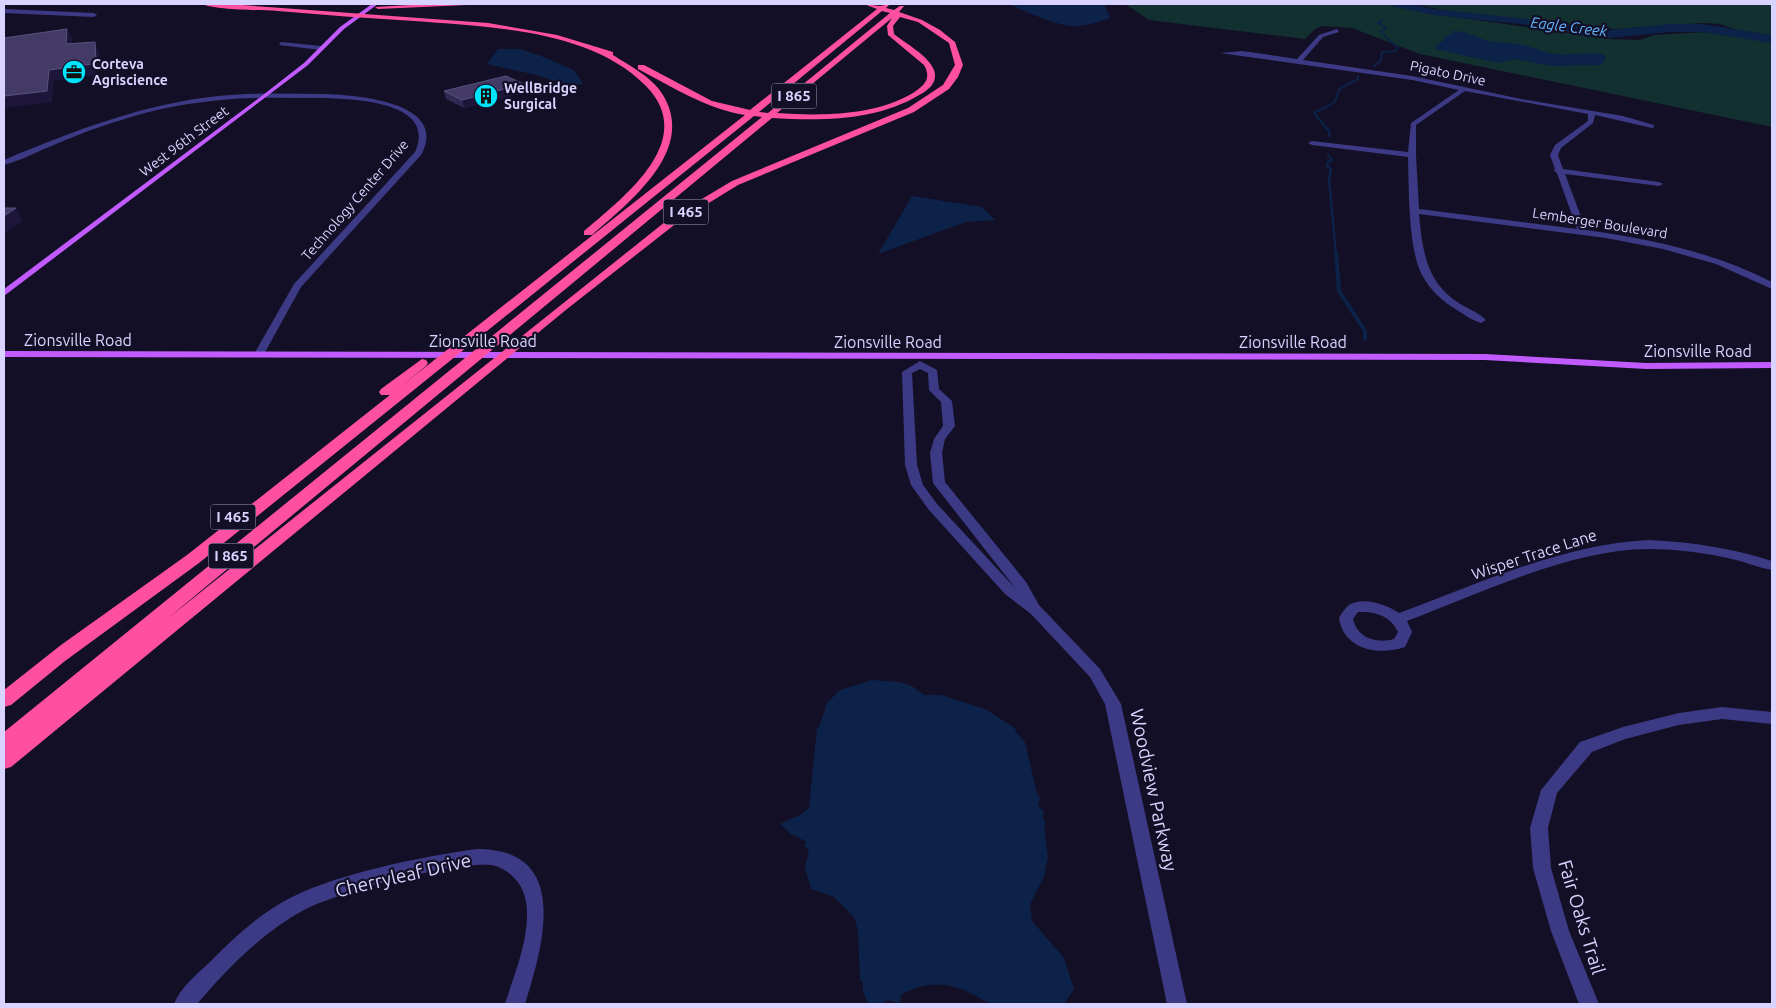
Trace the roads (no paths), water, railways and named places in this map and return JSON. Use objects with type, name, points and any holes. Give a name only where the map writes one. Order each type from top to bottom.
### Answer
[{"type":"highway","name":"I 465","points":[[206,4],[346,10]]},
{"type":"highway","name":"I 465","points":[[4,700],[405,377],[594,228],[644,180],[662,154],[669,129],[667,108],[660,94],[641,74],[600,51],[557,37],[510,28],[374,16],[346,10],[294,4]]},
{"type":"highway","points":[[355,6],[486,4]]},
{"type":"highway","name":"I 465","points":[[4,761],[649,238],[704,200],[762,170],[900,114],[939,93],[954,77],[959,65],[958,56],[952,42],[943,34],[914,18],[867,4]]},
{"type":"highway","name":"I 865","points":[[60,656],[193,559],[887,4]]},
{"type":"highway","points":[[600,51],[628,61],[707,101],[733,110],[792,117],[836,115],[874,110],[906,100],[925,89],[932,78],[929,67],[890,33],[891,24],[906,4]]},
{"type":"highway","name":"I 865","points":[[7,740],[906,4]]},
{"type":"main road","name":"West 96th Street","points":[[4,292],[265,96],[342,28],[375,4]]},
{"type":"main road","name":"Zionsville Road","points":[[4,354],[102,356],[259,354],[920,360],[1485,357],[1618,365],[1772,365]]},
{"type":"street","points":[[4,11],[94,15]]},
{"type":"street","points":[[1299,61],[1322,36],[1337,31]]},
{"type":"street","points":[[281,44],[318,51]]},
{"type":"street","name":"Pigato Drive","points":[[1223,53],[1242,53],[1412,78],[1652,126]]},
{"type":"street","points":[[1464,89],[1413,124],[1412,155],[1416,211],[1420,258],[1426,274],[1451,304],[1481,320]]},
{"type":"street","name":"Technology Center Drive","points":[[4,163],[73,133],[121,117],[210,99],[265,96],[351,98],[389,105],[414,118],[422,129],[424,140],[418,153],[297,286],[259,354]]},
{"type":"street","points":[[1582,232],[1558,171],[1554,155],[1558,147],[1591,122],[1592,113]]},
{"type":"street","points":[[1312,143],[1412,155]]},
{"type":"street","points":[[1558,171],[1659,184]]},
{"type":"street","name":"Lemberger Boulevard","points":[[1416,211],[1582,232],[1654,244],[1722,264],[1772,286]]},
{"type":"street","name":"Woodview Parkway","points":[[1036,610],[1021,585],[939,483],[935,465],[936,443],[940,435],[949,426],[946,401],[934,390],[933,372],[920,360],[906,372],[911,465],[917,485],[933,507],[1010,591],[1036,610],[1095,673],[1113,704],[1177,1004]]},
{"type":"street","name":"Wisper Trace Lane","points":[[1398,619],[1543,567],[1612,548],[1671,546],[1748,557],[1772,566]]},
{"type":"street","name":"Fair Oaks Trail","points":[[1589,1004],[1560,931],[1542,868],[1539,828],[1549,790],[1586,747],[1623,733],[1679,719],[1722,713],[1772,718]]},
{"type":"street","name":"Cherryleaf Drive","points":[[184,1004],[232,951],[260,929],[300,903],[342,888],[447,860],[471,856],[491,857],[507,862],[520,871],[530,886],[535,906],[535,927],[516,1004]]},
{"type":"water","points":[[1104,4],[1110,18],[1096,23],[1071,26],[1041,18],[1012,5]]},
{"type":"water","points":[[1451,31],[1466,33],[1488,41],[1515,43],[1551,53],[1596,53],[1606,56],[1603,64],[1600,65],[1551,66],[1515,59],[1498,63],[1435,49],[1436,45],[1444,40],[1444,36],[1453,34]]},
{"type":"water","points":[[498,49],[520,49],[541,56],[574,70],[583,84],[569,86],[536,75],[487,64]]},
{"type":"water","points":[[912,196],[982,207],[995,220],[966,222],[878,254]]},
{"type":"water","points":[[872,680],[899,682],[912,686],[924,695],[941,695],[985,709],[1015,728],[1016,732],[1025,742],[1037,794],[1040,797],[1038,806],[1044,811],[1043,817],[1046,825],[1044,827],[1048,857],[1044,877],[1030,904],[1032,921],[1064,958],[1074,989],[1064,1004],[1018,1006],[994,1004],[961,989],[944,985],[927,985],[910,991],[901,995],[900,1003],[887,1000],[883,1003],[868,1003],[863,992],[863,983],[860,980],[858,931],[854,917],[834,897],[811,889],[805,867],[809,852],[804,844],[807,842],[791,834],[780,824],[802,814],[809,808],[817,728],[820,726],[826,704],[840,690]]},
{"type":"waterway","name":"Eagle Creek","points":[[1396,4],[1433,12],[1558,25],[1582,32],[1609,34],[1670,28],[1702,28],[1772,39]]},
{"type":"waterway","points":[[1374,66],[1381,61],[1382,52],[1396,51],[1398,47],[1389,41],[1381,31],[1386,28],[1378,23],[1382,20]]},
{"type":"waterway","points":[[1319,111],[1335,102],[1339,89],[1358,79],[1358,76]]},
{"type":"waterway","points":[[1321,109],[1314,113],[1330,132],[1329,136]]},
{"type":"waterway","points":[[1328,155],[1332,160],[1328,162],[1327,166],[1331,169],[1329,179],[1336,254]]},
{"type":"waterway","points":[[1336,253],[1339,291],[1365,331],[1365,339]]},
{"type":"place","name":"Corteva Agriscience","points":[[74,72]]},
{"type":"place","name":"WellBridge Surgical","points":[[486,96]]}]
